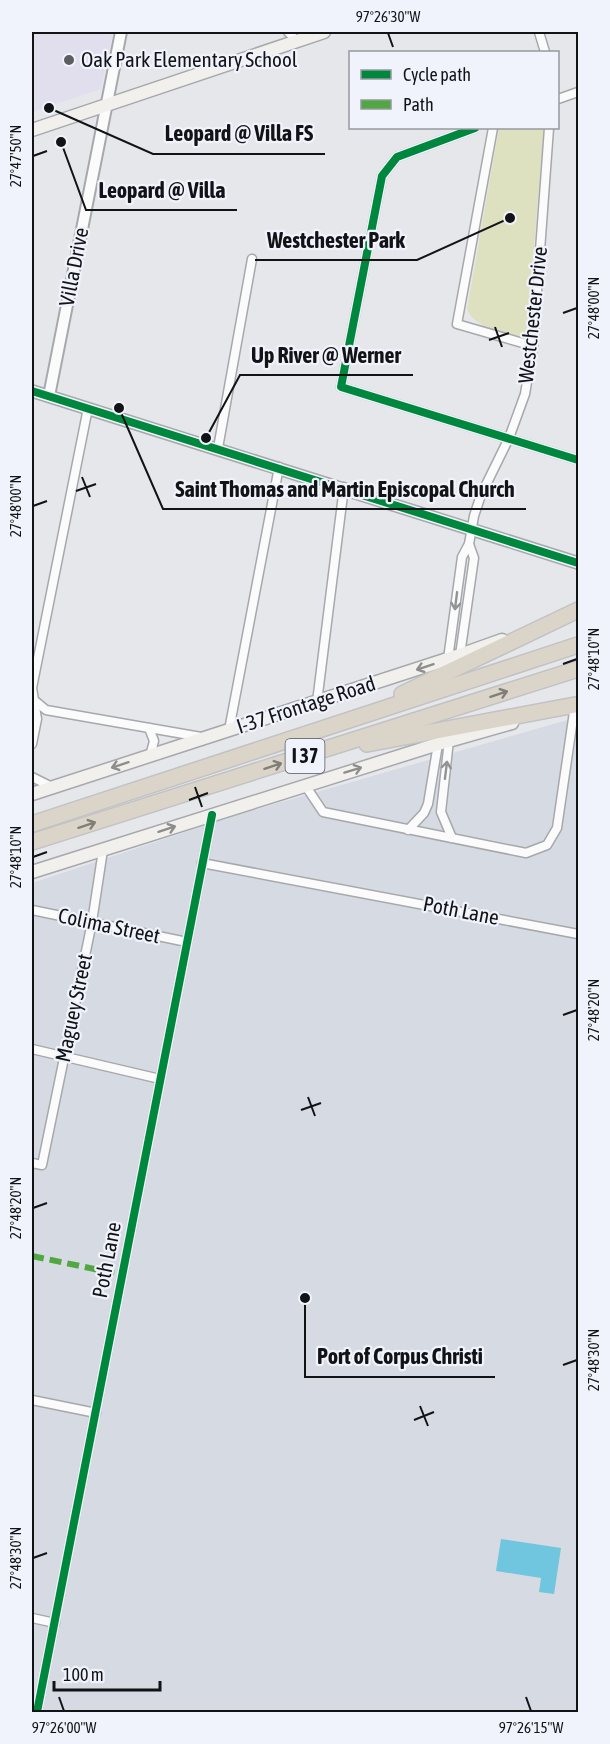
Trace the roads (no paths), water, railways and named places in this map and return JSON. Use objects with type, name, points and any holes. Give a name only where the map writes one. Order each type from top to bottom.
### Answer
[{"type":"highway","points":[[346,721],[579,610]]},
{"type":"highway","name":"I 37","points":[[36,822],[579,645]]},
{"type":"highway","name":"I 37","points":[[32,842],[579,669]]},
{"type":"highway","points":[[328,748],[365,745],[577,705]]},
{"type":"main road","points":[[32,130],[292,36],[320,32]]},
{"type":"main road","name":"I-37 Frontage Road","points":[[32,794],[454,657],[579,610]]},
{"type":"main road","points":[[32,872],[443,742],[577,705]]},
{"type":"street","name":"Villa Drive","points":[[49,396],[121,32]]},
{"type":"street","points":[[539,32],[545,51]]},
{"type":"street","points":[[559,99],[579,92]]},
{"type":"street","points":[[472,129],[397,157],[382,176],[341,387],[579,460]]},
{"type":"street","points":[[492,129],[457,324],[533,346]]},
{"type":"street","name":"Westchester Drive","points":[[454,657],[474,558],[469,544],[471,528],[481,495],[509,438],[525,394],[533,346],[549,129]]},
{"type":"street","points":[[218,448],[252,259]]},
{"type":"street","points":[[32,391],[579,562]]},
{"type":"street","points":[[32,744],[37,719],[32,688],[88,408]]},
{"type":"street","points":[[229,730],[279,467]]},
{"type":"street","points":[[317,702],[344,487]]},
{"type":"street","points":[[33,699],[46,710],[203,738]]},
{"type":"street","points":[[305,785],[322,813],[526,853],[547,845],[557,828],[577,705]]},
{"type":"street","points":[[149,728],[154,741],[150,756]]},
{"type":"street","points":[[408,830],[424,813],[431,795],[443,742]]},
{"type":"street","points":[[443,742],[442,818],[452,838]]},
{"type":"street","points":[[32,777],[51,787]]},
{"type":"street","points":[[431,795],[442,796]]},
{"type":"street","name":"Poth Lane","points":[[37,1713],[212,815]]},
{"type":"street","name":"Maguey Street","points":[[32,1163],[42,1165],[92,922],[103,850]]},
{"type":"street","name":"Poth Lane","points":[[202,863],[579,934]]},
{"type":"street","name":"Colima Street","points":[[32,910],[187,942]]},
{"type":"street","points":[[32,1049],[160,1079]]},
{"type":"street","points":[[32,1400],[96,1413]]},
{"type":"street","points":[[32,1618],[55,1623]]},
{"type":"water","points":[[501,1539],[561,1548],[554,1594],[539,1592],[541,1578],[496,1571]]},
{"type":"place","name":"Oak Park Elementary School","points":[[69,60]]},
{"type":"place","name":"Leopard @ Villa FS","points":[[49,108]]},
{"type":"place","name":"Leopard @ Villa","points":[[61,142]]},
{"type":"place","name":"Westchester Park","points":[[510,218]]},
{"type":"place","name":"Saint Thomas and Martin Episcopal Church","points":[[119,408]]},
{"type":"place","name":"Up River @ Werner","points":[[206,438]]},
{"type":"place","name":"Port of Corpus Christi","points":[[305,1298]]}]
